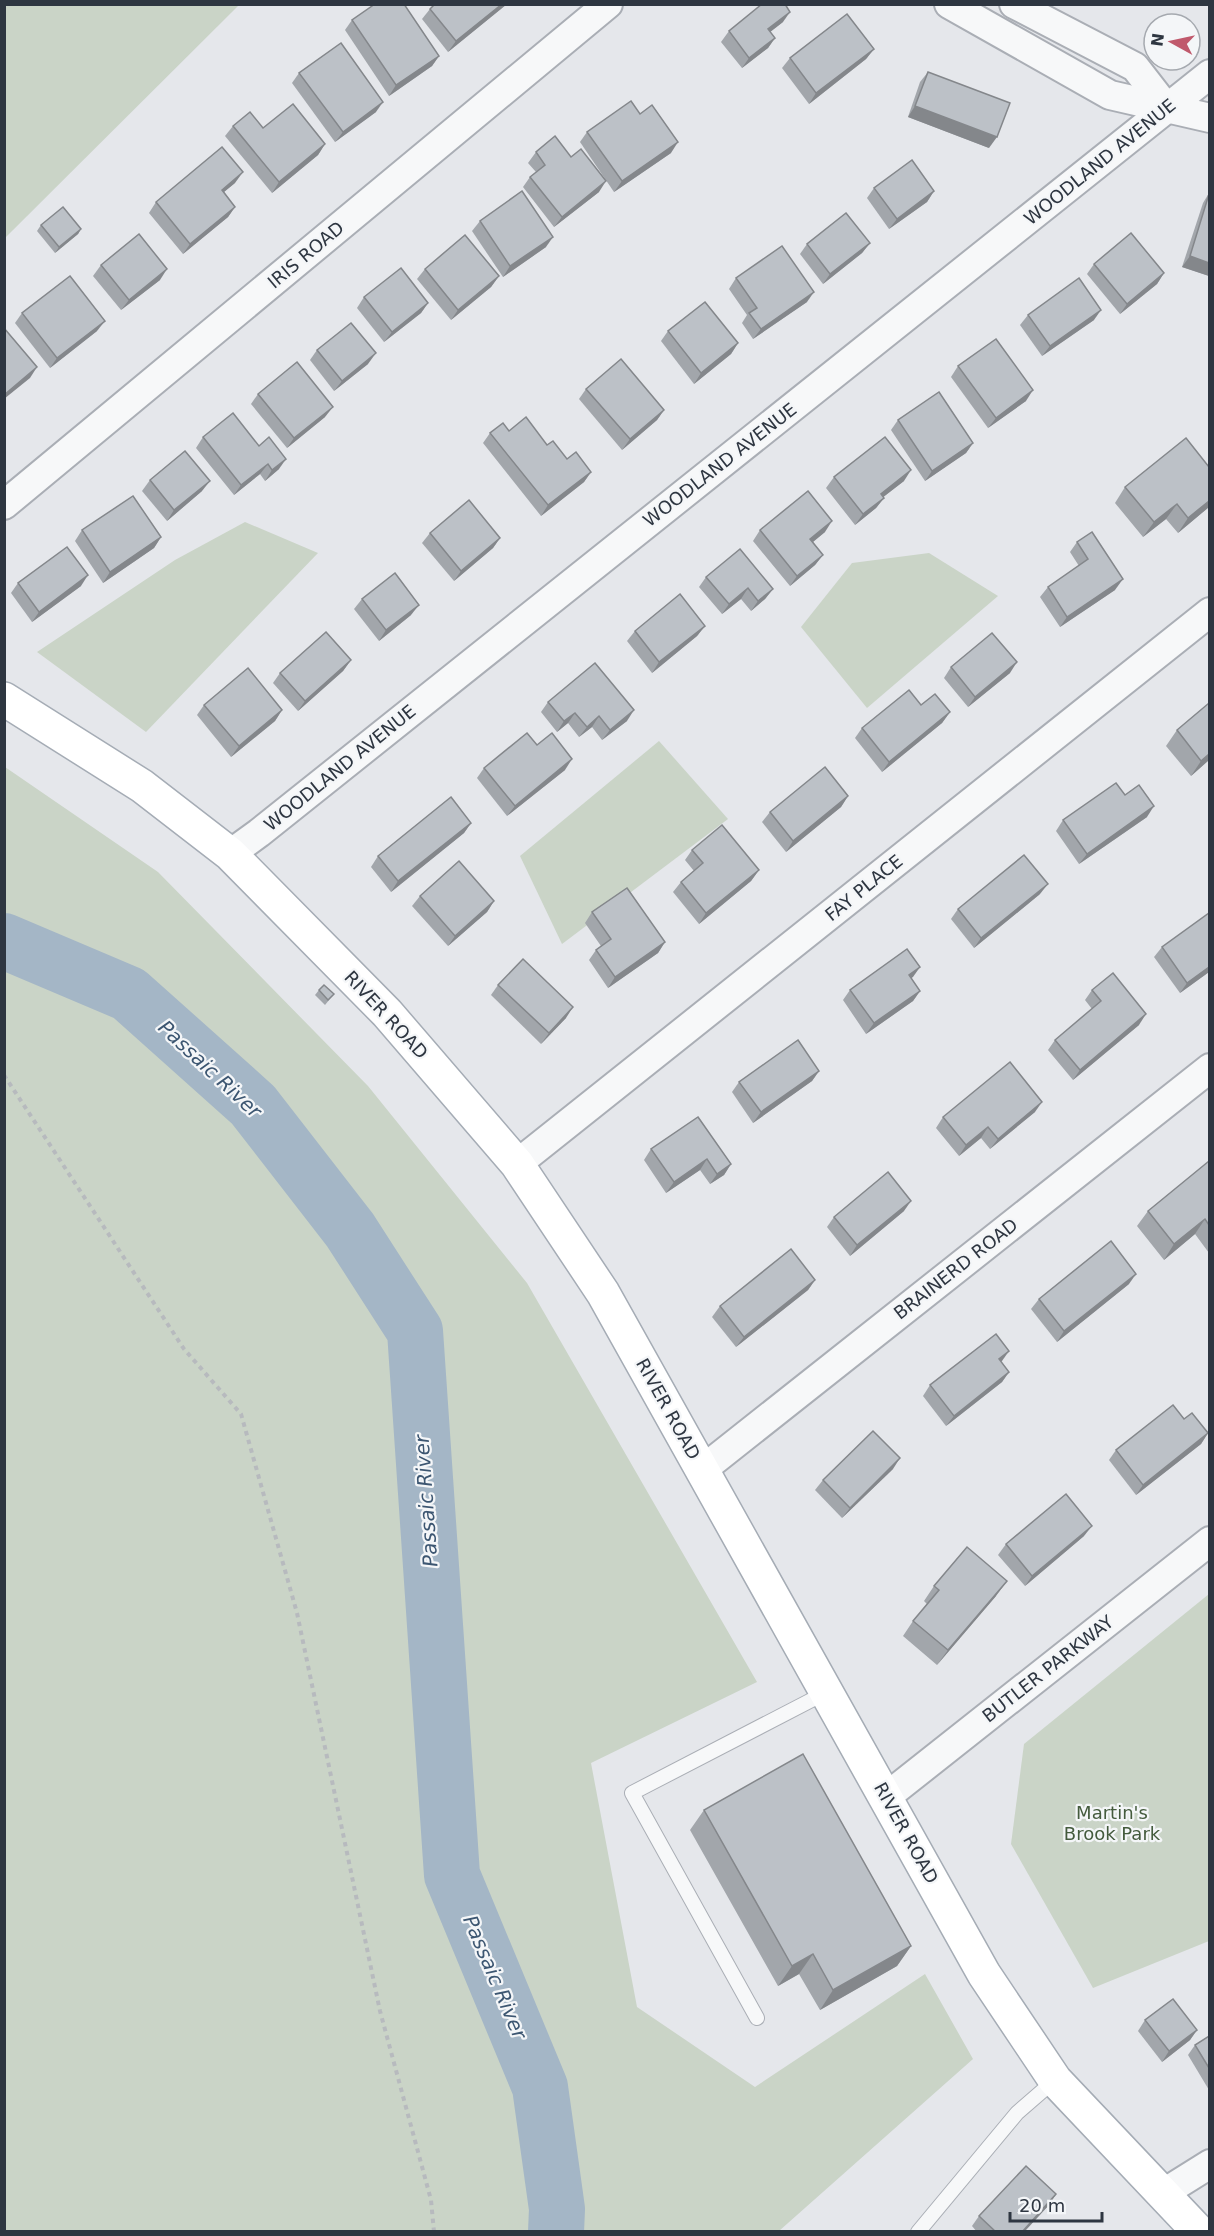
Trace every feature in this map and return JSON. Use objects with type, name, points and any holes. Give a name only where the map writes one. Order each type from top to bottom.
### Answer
[{"type":"main road","name":"RIVER ROAD","points":[[4,699],[142,786],[230,854],[387,1013],[517,1164],[603,1293],[984,1974],[1055,2080],[1199,2232]]},
{"type":"street","name":"IRIS ROAD","points":[[4,505],[608,4]]},
{"type":"street","points":[[949,4],[1110,95],[1209,118]]},
{"type":"street","points":[[1014,4],[1135,67],[1166,107]]},
{"type":"street","name":"WOODLAND AVENUE","points":[[230,854],[1117,150],[1166,107],[1209,74]]},
{"type":"street","name":"FAY PLACE","points":[[517,1164],[1209,612]]},
{"type":"street","name":"BRAINERD ROAD","points":[[702,1470],[1209,1068]]},
{"type":"street","name":"BUTLER PARKWAY","points":[[886,1797],[1209,1541]]},
{"type":"street","points":[[1162,2194],[1209,2164]]},
{"type":"lane","points":[[757,2018],[632,1793],[827,1692]]},
{"type":"lane","points":[[918,2232],[1017,2113],[1055,2080]]},
{"type":"path","points":[[4,1075],[184,1349],[242,1414],[297,1613],[380,2011],[431,2200],[434,2232]]},
{"type":"green space","points":[[5,4],[239,4],[239,5],[5,238]]},
{"type":"green space","points":[[245,522],[318,553],[146,732],[37,652],[175,560]]},
{"type":"green space","points":[[929,553],[998,596],[867,708],[801,627],[852,563]]},
{"type":"green space","points":[[659,741],[728,819],[562,944],[520,856]]},
{"type":"green space","points":[[5,767],[158,872],[368,1086],[527,1283],[757,1682],[591,1763],[637,2007],[755,2087],[925,1974],[973,2059],[779,2231],[5,2231]]},
{"type":"green space","name":"Martin's Brook Park","points":[[1209,1594],[1209,1941],[1093,1988],[1011,1844],[1024,1744]]},
{"type":"building","points":[[375,4],[404,4],[439,56],[396,85],[352,20]]},
{"type":"building","points":[[435,4],[502,4],[456,41],[430,9]]},
{"type":"building","points":[[762,4],[785,4],[790,12],[768,29],[775,38],[749,58],[729,31]]},
{"type":"building","points":[[847,14],[874,49],[816,93],[790,58]]},
{"type":"building","points":[[341,43],[383,102],[343,132],[299,73]]},
{"type":"building","points":[[928,72],[1010,103],[997,137],[915,106]]},
{"type":"building","points":[[631,101],[640,114],[652,105],[678,142],[622,181],[587,132]]},
{"type":"building","points":[[293,104],[325,144],[279,182],[233,126],[250,112],[263,128]]},
{"type":"building","points":[[555,136],[571,157],[581,149],[606,181],[562,217],[530,177],[545,165],[536,152]]},
{"type":"building","points":[[222,147],[243,172],[222,190],[235,207],[190,244],[156,202]]},
{"type":"building","points":[[912,160],[934,191],[897,219],[874,188]]},
{"type":"building","points":[[522,191],[553,237],[510,266],[480,221]]},
{"type":"building","points":[[1209,194],[1209,263],[1190,256]]},
{"type":"building","points":[[63,207],[81,229],[59,247],[41,225]]},
{"type":"building","points":[[846,213],[870,243],[830,274],[807,244]]},
{"type":"building","points":[[1131,233],[1164,273],[1127,304],[1094,264]]},
{"type":"building","points":[[139,234],[167,269],[129,300],[101,265]]},
{"type":"building","points":[[465,235],[499,276],[458,310],[425,269]]},
{"type":"building","points":[[782,246],[814,292],[761,329],[749,313],[757,308],[736,278]]},
{"type":"building","points":[[401,268],[428,303],[392,332],[364,297]]},
{"type":"building","points":[[70,276],[105,321],[57,358],[22,313]]},
{"type":"building","points":[[1079,278],[1101,310],[1050,346],[1028,315]]},
{"type":"building","points":[[705,302],[738,343],[701,373],[668,331]]},
{"type":"building","points":[[351,323],[376,353],[342,381],[317,350]]},
{"type":"building","points":[[4,328],[37,367],[4,395]]},
{"type":"building","points":[[996,339],[1033,390],[996,418],[958,366]]},
{"type":"building","points":[[621,359],[664,410],[630,439],[586,389]]},
{"type":"building","points":[[297,362],[333,407],[294,438],[258,394]]},
{"type":"building","points":[[939,392],[973,443],[932,471],[898,420]]},
{"type":"building","points":[[233,413],[259,446],[269,437],[286,459],[272,470],[268,464],[241,485],[203,437]]},
{"type":"building","points":[[526,417],[547,445],[553,441],[567,459],[576,452],[591,472],[548,505],[490,433],[503,423],[509,431]]},
{"type":"building","points":[[885,437],[911,470],[881,494],[884,498],[863,514],[834,477]]},
{"type":"building","points":[[1186,438],[1209,467],[1209,501],[1188,518],[1177,504],[1154,522],[1125,487]]},
{"type":"building","points":[[185,451],[210,481],[174,510],[150,480]]},
{"type":"building","points":[[808,491],[832,521],[810,539],[823,555],[797,576],[760,530]]},
{"type":"building","points":[[133,496],[161,537],[110,572],[82,530]]},
{"type":"building","points":[[469,500],[500,538],[461,571],[430,533]]},
{"type":"building","points":[[1092,532],[1123,579],[1067,617],[1048,587],[1088,559],[1077,542]]},
{"type":"building","points":[[67,547],[88,575],[39,612],[18,583]]},
{"type":"building","points":[[740,549],[773,589],[758,601],[748,588],[729,604],[706,577]]},
{"type":"building","points":[[395,573],[419,605],[386,630],[362,599]]},
{"type":"building","points":[[680,594],[705,626],[659,662],[635,631]]},
{"type":"building","points":[[326,632],[351,660],[305,701],[280,673]]},
{"type":"building","points":[[992,633],[1017,662],[975,697],[951,667]]},
{"type":"building","points":[[595,663],[634,710],[610,730],[599,716],[587,727],[575,713],[564,721],[548,702]]},
{"type":"building","points":[[248,668],[282,710],[239,746],[204,705]]},
{"type":"building","points":[[909,690],[921,705],[935,694],[950,712],[889,762],[862,728]]},
{"type":"building","points":[[1209,703],[1209,754],[1201,761],[1177,730]]},
{"type":"building","points":[[527,733],[537,745],[552,733],[572,759],[515,806],[484,768]]},
{"type":"building","points":[[825,767],[848,796],[793,841],[770,812]]},
{"type":"building","points":[[1116,783],[1125,795],[1139,785],[1154,806],[1087,854],[1063,820]]},
{"type":"building","points":[[451,797],[471,823],[398,881],[378,856]]},
{"type":"building","points":[[722,825],[759,870],[706,913],[681,882],[703,863],[692,850]]},
{"type":"building","points":[[1024,855],[1048,884],[981,938],[958,909]]},
{"type":"building","points":[[459,861],[494,901],[455,936],[420,896]]},
{"type":"building","points":[[627,888],[665,942],[615,977],[596,950],[611,939],[592,912]]},
{"type":"building","points":[[1209,913],[1209,967],[1187,983],[1162,947]]},
{"type":"building","points":[[907,949],[920,967],[909,975],[920,991],[874,1023],[850,990]]},
{"type":"building","points":[[523,959],[573,1007],[549,1033],[498,985]]},
{"type":"building","points":[[1113,973],[1146,1014],[1080,1070],[1055,1040],[1101,1001],[1092,990]]},
{"type":"building","points":[[324,985],[334,994],[328,1000],[319,990]]},
{"type":"building","points":[[798,1040],[819,1071],[761,1112],[739,1082]]},
{"type":"building","points":[[1010,1062],[1042,1102],[998,1139],[988,1127],[966,1145],[943,1117]]},
{"type":"building","points":[[698,1117],[731,1164],[717,1174],[707,1159],[674,1182],[651,1149]]},
{"type":"building","points":[[1209,1161],[1209,1225],[1205,1219],[1174,1244],[1148,1211]]},
{"type":"building","points":[[888,1172],[911,1201],[857,1245],[834,1217]]},
{"type":"building","points":[[1111,1241],[1136,1274],[1064,1331],[1039,1299]]},
{"type":"building","points":[[791,1249],[815,1280],[744,1337],[720,1306]]},
{"type":"building","points":[[996,1334],[1009,1351],[999,1359],[1009,1372],[954,1416],[930,1385]]},
{"type":"building","points":[[1173,1405],[1184,1419],[1192,1413],[1208,1433],[1143,1485],[1116,1450]]},
{"type":"building","points":[[873,1431],[900,1458],[850,1508],[823,1480]]},
{"type":"building","points":[[1066,1494],[1092,1526],[1032,1576],[1006,1544]]},
{"type":"building","points":[[967,1547],[1007,1581],[948,1650],[913,1621],[939,1590],[934,1586]]},
{"type":"building","points":[[803,1754],[911,1946],[833,1990],[813,1954],[792,1966],[704,1810]]},
{"type":"building","points":[[1173,1999],[1197,2030],[1169,2051],[1145,2020]]},
{"type":"building","points":[[1209,2036],[1209,2068],[1195,2045]]},
{"type":"building","points":[[1026,2166],[1056,2194],[1022,2232],[996,2232],[979,2216]]},
{"type":"waterway","name":"Passaic River","points":[[4,941],[129,994],[253,1105],[350,1230],[415,1331],[452,1875],[540,2087],[557,2209],[556,2232]]}]
